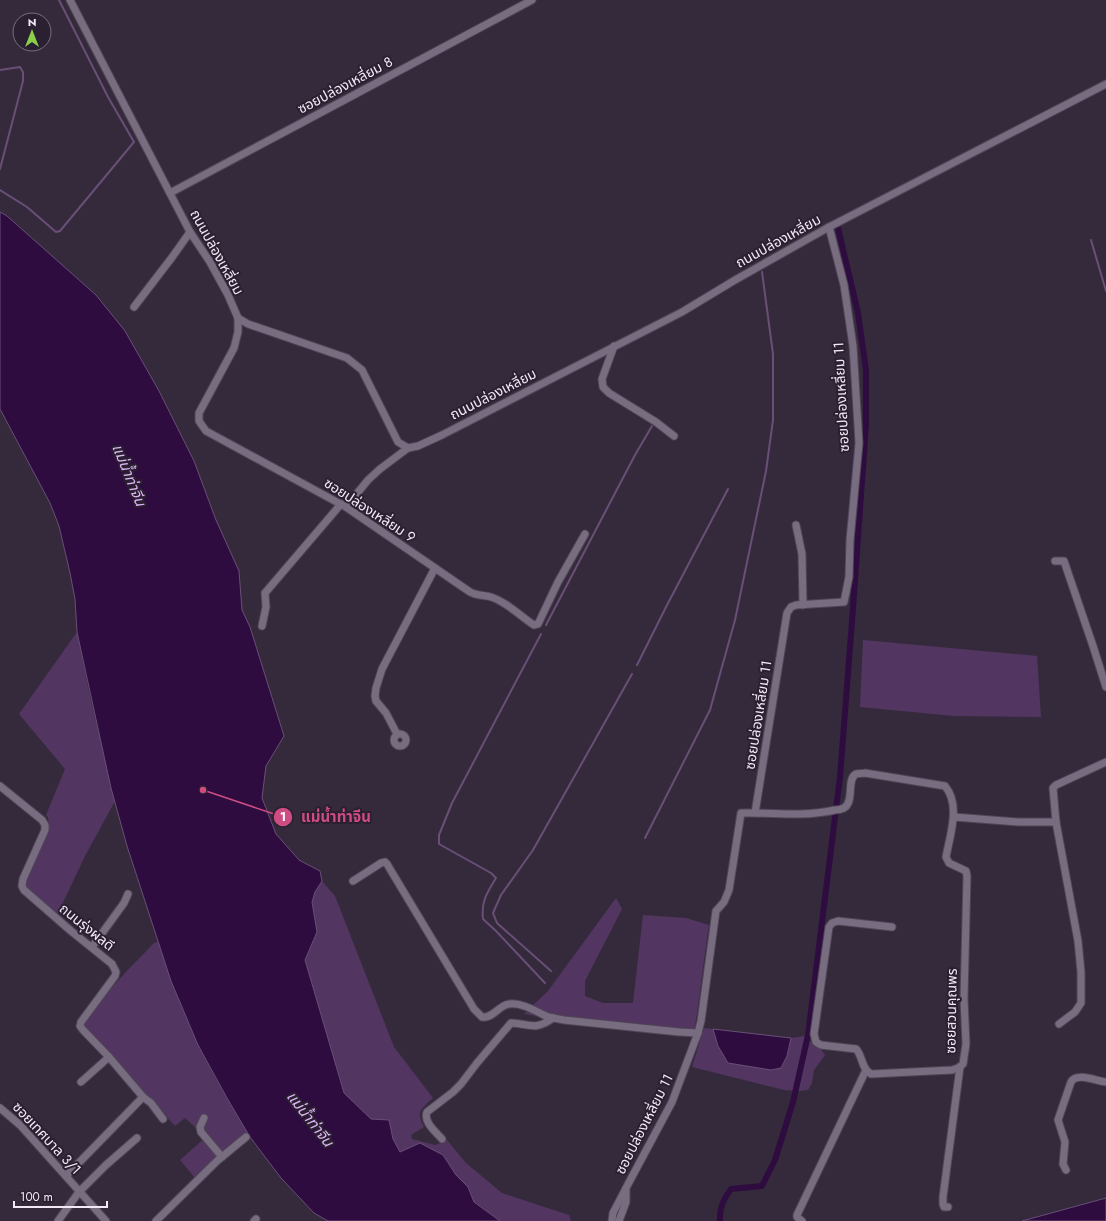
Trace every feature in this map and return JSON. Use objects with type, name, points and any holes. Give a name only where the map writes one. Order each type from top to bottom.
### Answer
[{"type":"street","name":"ถนนปล่องเหลี่ยม","points":[[70,0],[190,232],[210,262],[228,295],[238,318]]},
{"type":"street","name":"ซอยปล่องเหลี่ยม 8","points":[[170,193],[532,0]]},
{"type":"street","name":"ถนนปล่องเหลี่ยม","points":[[262,626],[266,607],[266,593],[343,505],[380,469],[408,448],[418,446],[442,435],[682,312],[829,227],[1106,84]]},
{"type":"street","name":"ซอยปล่องเหลี่ยม 11","points":[[619,1221],[626,1202],[626,1188],[672,1102],[698,1033],[701,1021],[716,911],[724,902],[729,890],[741,812],[756,813],[787,613],[790,607],[796,605],[844,602],[849,577],[850,540],[859,443],[853,346],[844,285],[829,227]]},
{"type":"street","points":[[134,307],[190,232]]},
{"type":"street","points":[[238,318],[248,324],[347,358],[362,370],[398,442],[408,448]]},
{"type":"street","name":"ซอยปล่องเหลี่ยม 9","points":[[238,318],[238,332],[234,348],[199,413],[198,419],[200,425],[206,430],[343,505],[470,592],[477,595],[491,597],[536,625],[540,622],[551,595],[585,534]]},
{"type":"street","points":[[614,346],[602,379],[603,387],[609,393],[665,428],[674,436]]},
{"type":"street","points":[[796,525],[802,554],[804,605]]},
{"type":"street","points":[[1055,561],[1064,561],[1106,687]]},
{"type":"street","points":[[397,734],[386,713],[376,701],[376,688],[382,669],[435,568]]},
{"type":"street","points":[[1059,1024],[1075,1012],[1081,1003],[1082,988],[1078,941],[1056,822],[1053,788],[1056,785],[1106,762]]},
{"type":"street","name":"ซอยสวนคุณพร","points":[[756,813],[801,814],[829,812],[844,808],[848,805],[850,799],[852,778],[856,774],[865,773],[945,786],[952,797],[954,817],[946,857],[949,863],[966,871],[967,876],[964,1000],[966,1044],[963,1064],[952,1070],[878,1074],[871,1074],[866,1070]]},
{"type":"street","name":"ถนนรุ่งผลดี","points":[[0,786],[42,820],[46,825],[23,879],[22,886],[24,890],[71,931],[114,965],[116,974],[81,1022],[80,1026],[143,1097],[151,1103],[163,1119]]},
{"type":"street","points":[[954,817],[1020,822],[1056,822]]},
{"type":"street","points":[[353,881],[381,863],[385,862],[387,864],[478,1014],[482,1017],[487,1017],[506,1005],[511,1004],[524,1006],[553,1018],[698,1033]]},
{"type":"street","points":[[92,947],[124,903],[128,894]]},
{"type":"street","points":[[802,1221],[797,1218],[797,1215],[866,1070],[860,1052],[856,1049],[821,1045],[816,1042],[814,1034],[829,927],[832,923],[838,921],[892,927]]},
{"type":"street","points":[[442,1138],[426,1118],[427,1112],[461,1084],[476,1063],[512,1023],[538,1026],[543,1025],[553,1018]]},
{"type":"street","points":[[81,1082],[109,1057]]},
{"type":"street","points":[[948,1207],[944,1207],[943,1197],[960,1066]]},
{"type":"street","points":[[1066,1170],[1063,1164],[1065,1142],[1058,1120],[1071,1082],[1073,1078],[1078,1077],[1106,1082]]},
{"type":"street","points":[[66,1176],[143,1097]]},
{"type":"street","name":"ซอยเทศบาล 3/1","points":[[0,1108],[20,1125],[106,1221]]},
{"type":"street","points":[[204,1118],[200,1127],[201,1132],[222,1157]]},
{"type":"street","points":[[58,1221],[79,1192],[106,1165],[137,1138]]},
{"type":"street","points":[[156,1221],[222,1157],[246,1138]]},
{"type":"street","points":[[612,1221],[613,1213],[626,1188]]},
{"type":"shaded area","points":[[77,632],[89,692],[115,801],[85,856],[57,915],[26,891],[24,882],[49,827],[48,817],[46,815],[65,769],[19,714]]},
{"type":"shaded area","points":[[863,640],[1037,656],[1041,717],[954,716],[860,707]]},
{"type":"shaded area","points":[[322,881],[335,896],[394,1047],[433,1098],[421,1110],[420,1113],[421,1121],[424,1127],[411,1135],[412,1139],[435,1145],[447,1140],[466,1163],[502,1193],[569,1215],[571,1221],[500,1221],[474,1202],[468,1187],[456,1175],[443,1155],[400,1153],[393,1139],[389,1121],[371,1120],[344,1093],[305,960],[317,932],[312,902],[315,892]]},
{"type":"shaded area","points":[[616,898],[622,909],[585,981],[585,996],[603,1003],[633,1003],[643,915],[686,918],[709,925],[693,1037],[606,1027],[524,1014],[548,991]]},
{"type":"shaded area","points":[[158,942],[192,1032],[216,1080],[250,1137],[230,1154],[195,1178],[180,1160],[206,1137],[185,1118],[175,1126],[86,1031],[84,1023],[100,1001],[117,982],[154,943]]},
{"type":"shaded area","points":[[704,1028],[713,1029],[718,1046],[728,1063],[739,1064],[787,1056],[791,1038],[804,1036],[818,1047],[825,1055],[814,1070],[812,1083],[808,1090],[784,1090],[692,1067]]},
{"type":"water","points":[[0,212],[7,216],[96,295],[125,331],[159,391],[194,461],[216,520],[239,571],[242,610],[250,627],[284,736],[266,766],[262,798],[276,834],[299,860],[320,871],[322,881],[315,892],[312,902],[317,932],[305,960],[344,1093],[371,1119],[389,1120],[393,1139],[400,1152],[420,1143],[443,1155],[456,1175],[468,1187],[474,1202],[500,1221],[328,1221],[314,1213],[281,1178],[250,1137],[198,1045],[171,981],[127,846],[111,788],[77,632],[75,599],[59,526],[50,503],[0,409]]},
{"type":"water","points":[[713,1029],[791,1038],[787,1056],[781,1068],[771,1070],[728,1063],[718,1046]]},
{"type":"water","points":[[1106,1198],[1106,1221],[1022,1221]]},
{"type":"waterway","points":[[0,190],[27,207],[56,232],[60,231],[134,142],[108,97],[59,0]]},
{"type":"waterway","points":[[0,70],[20,67],[23,72],[23,81],[0,169]]},
{"type":"waterway","points":[[720,1221],[722,1204],[731,1189],[762,1186],[775,1160],[793,1102],[808,1035],[840,777],[866,425],[866,370],[858,313],[838,228]]},
{"type":"waterway","points":[[1091,240],[1106,291]]},
{"type":"waterway","points":[[645,838],[710,710],[735,620],[766,471],[773,420],[773,354],[762,272]]},
{"type":"waterway","points":[[546,625],[635,455],[652,426]]},
{"type":"waterway","points":[[637,665],[728,489]]},
{"type":"waterway","points":[[541,634],[452,803],[439,835],[439,844],[491,873],[496,878],[487,893],[484,902],[483,919],[545,983]]},
{"type":"waterway","points":[[551,971],[497,923],[493,913],[501,895],[533,850],[632,674]]},
{"type":"place","name":"แม่น้ำท่าจีน","points":[[203,790]]}]
